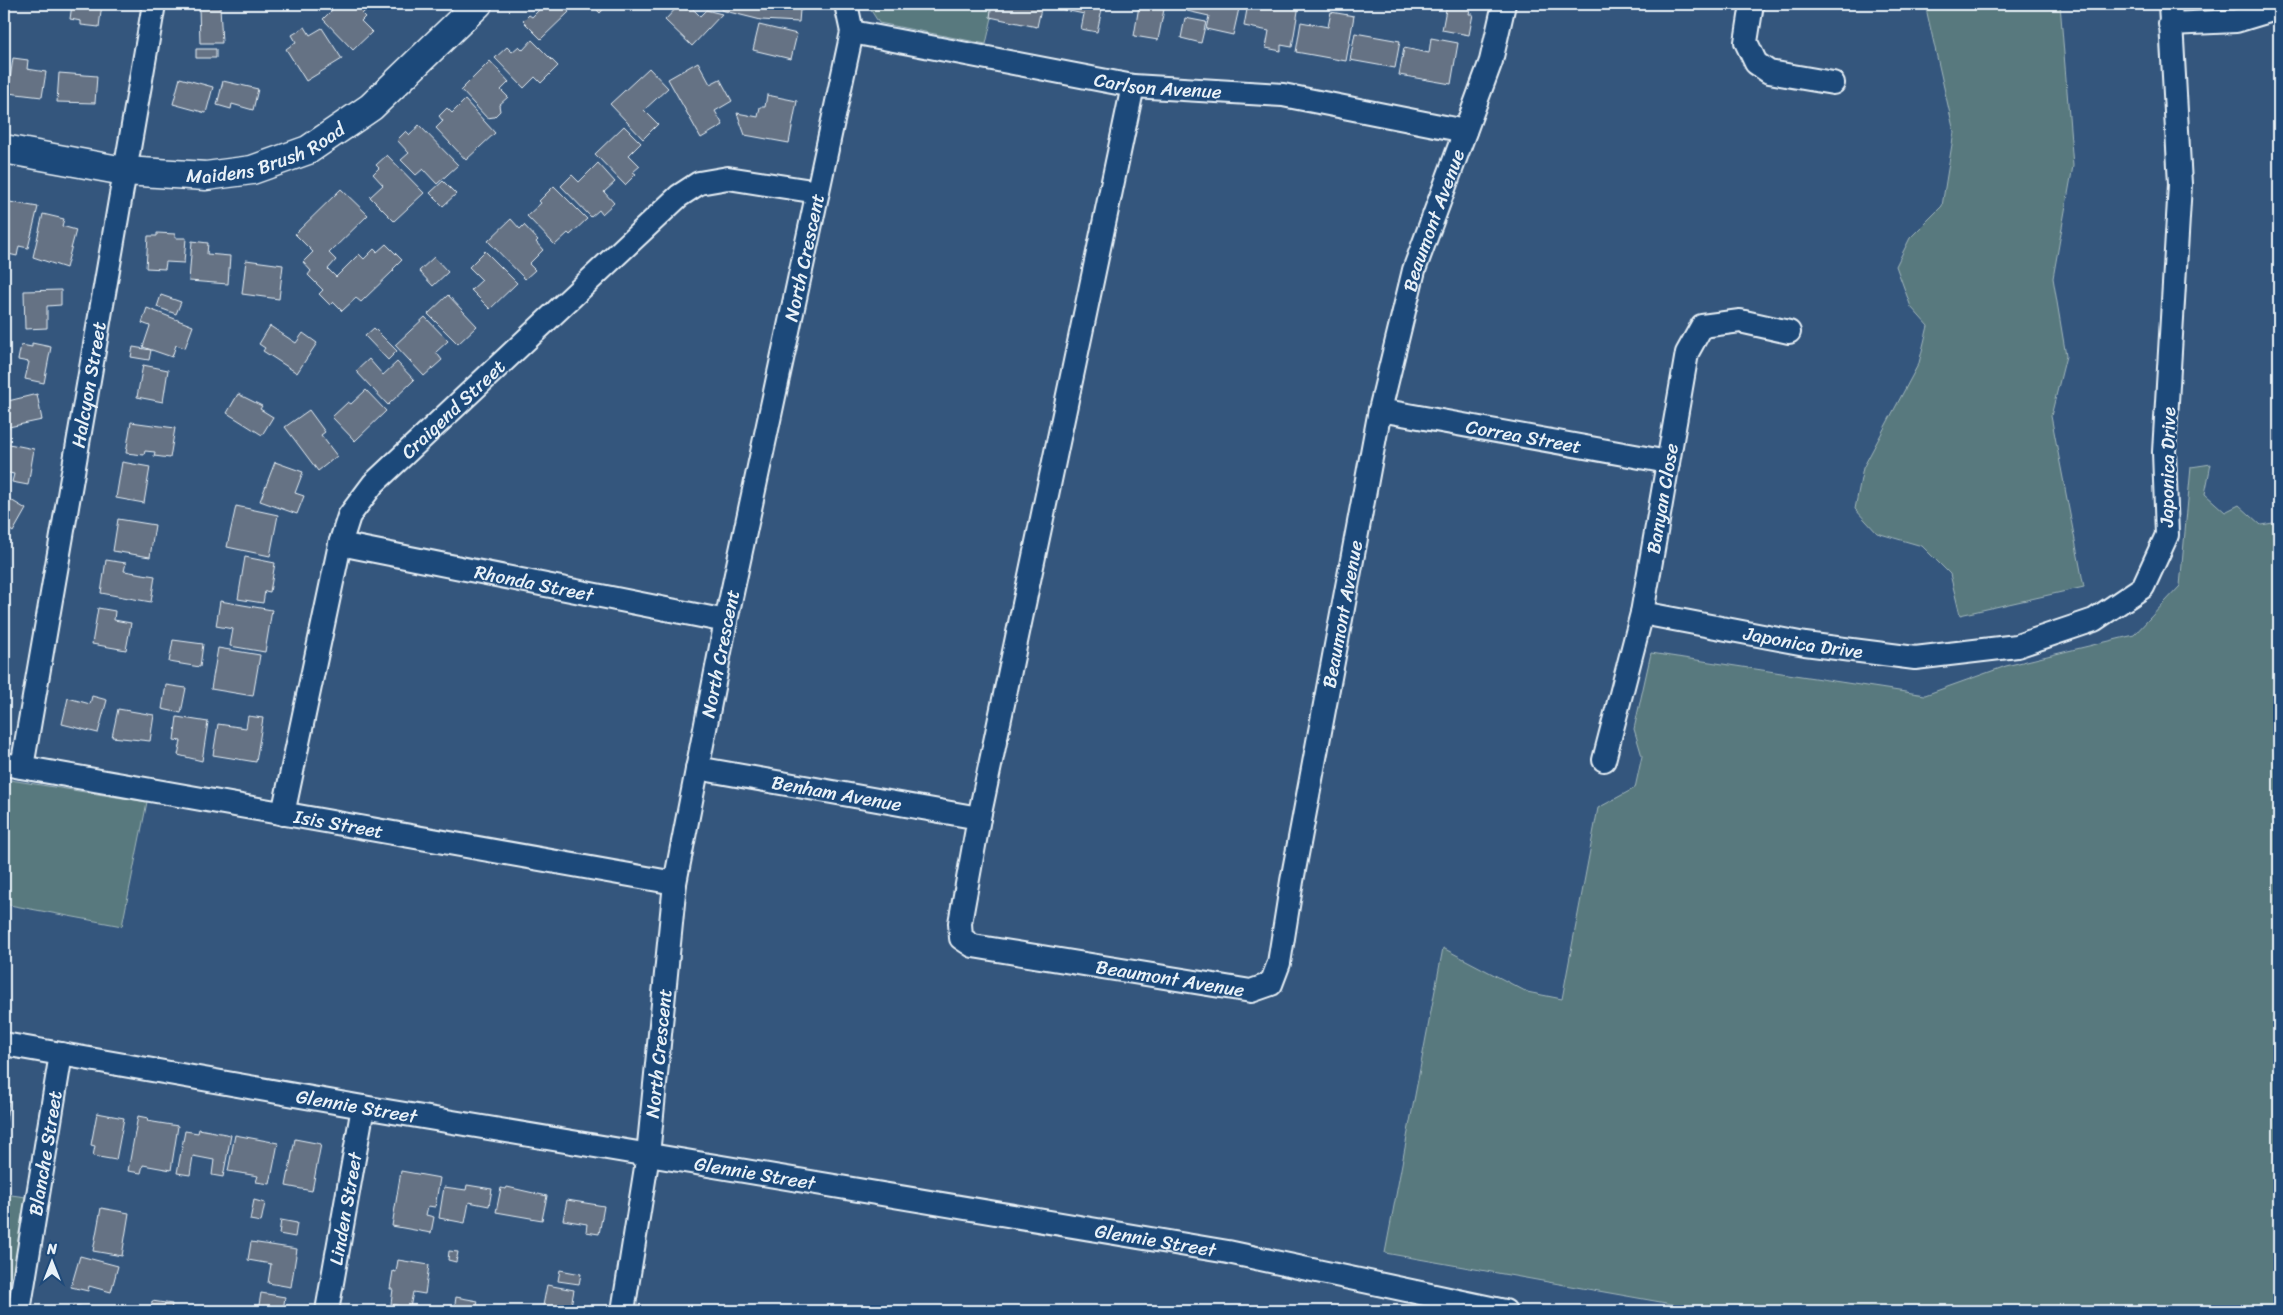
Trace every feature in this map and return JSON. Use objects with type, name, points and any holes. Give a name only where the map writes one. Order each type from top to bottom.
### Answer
[{"type":"street","name":"Halcyon Street","points":[[13,766],[154,4]]},
{"type":"street","name":"Maidens Brush Road","points":[[4,149],[124,171],[206,176],[252,170],[308,150],[370,107],[478,4]]},
{"type":"street","name":"North Crescent","points":[[623,1311],[648,1156],[675,883],[726,621],[852,32],[846,4]]},
{"type":"street","name":"Beaumont Avenue","points":[[1133,86],[979,818],[960,924],[961,938],[973,946],[1251,991],[1271,984],[1279,963],[1292,881],[1380,410],[1414,270],[1491,61],[1504,4]]},
{"type":"street","points":[[1752,4],[1746,42],[1756,63],[1769,72],[1833,83]]},
{"type":"street","points":[[2170,14],[2236,21],[2279,8]]},
{"type":"street","name":"Japonica Drive","points":[[1642,613],[1805,644],[1915,658],[2018,646],[2094,620],[2143,586],[2167,535],[2164,452],[2180,184],[2170,14]]},
{"type":"street","name":"Carlson Avenue","points":[[852,32],[1133,86],[1283,95],[1465,131]]},
{"type":"street","name":"Craigend Street","points":[[283,814],[340,544],[350,516],[372,484],[679,196],[700,183],[728,178],[818,192]]},
{"type":"street","name":"Banyan Close","points":[[1604,760],[1642,613],[1687,353],[1702,326],[1740,321],[1789,332]]},
{"type":"street","name":"Correa Street","points":[[1380,410],[1668,462]]},
{"type":"street","name":"Rhonda Street","points":[[340,544],[726,621]]},
{"type":"street","name":"Isis Street","points":[[13,766],[675,883]]},
{"type":"street","name":"Benham Avenue","points":[[697,768],[979,818]]},
{"type":"street","name":"Glennie Street","points":[[4,1044],[648,1156],[1228,1252],[1505,1311]]},
{"type":"street","name":"Blanche Street","points":[[19,1311],[61,1054]]},
{"type":"street","name":"Linden Street","points":[[328,1311],[363,1107]]},
{"type":"green space","points":[[867,4],[995,4],[986,44],[879,23]]},
{"type":"green space","points":[[1925,4],[2060,4],[2073,166],[2053,278],[2066,356],[2051,416],[2084,587],[1960,615],[1950,574],[1922,546],[1877,533],[1855,509],[1863,468],[1919,363],[1928,326],[1911,307],[1896,266],[1910,238],[1942,206],[1954,132]]},
{"type":"green space","points":[[2211,464],[2205,494],[2225,512],[2239,505],[2261,525],[2273,523],[2279,528],[2279,1311],[1711,1311],[1385,1253],[1443,948],[1527,992],[1562,999],[1598,808],[1635,788],[1642,756],[1634,729],[1651,653],[1925,695],[2006,666],[2134,635],[2180,586],[2191,467]]},
{"type":"green space","points":[[4,779],[147,802],[122,926],[4,904]]},
{"type":"green space","points":[[4,1194],[26,1197],[7,1311],[4,1311]]},
{"type":"building","points":[[85,4],[102,4],[99,27],[81,25],[81,21],[70,19],[72,5],[85,6]]},
{"type":"building","points":[[338,4],[366,4],[369,7],[362,14],[365,17],[361,21],[372,32],[353,50],[323,19]]},
{"type":"building","points":[[545,4],[561,4],[569,12],[541,39],[523,21],[529,15],[532,17]]},
{"type":"building","points":[[591,4],[617,4],[611,9],[607,5],[600,13]]},
{"type":"building","points":[[680,4],[686,10],[690,6],[700,16],[706,10],[722,14],[692,46],[665,20]]},
{"type":"building","points":[[722,4],[803,4],[803,10],[800,10],[799,22],[761,20],[721,10]]},
{"type":"building","points":[[992,4],[1042,4],[1037,27],[990,17]]},
{"type":"building","points":[[1056,4],[1103,4],[1097,32],[1081,29],[1084,14],[1055,8]]},
{"type":"building","points":[[1129,4],[1165,4],[1158,40],[1134,36],[1139,6]]},
{"type":"building","points":[[1188,4],[1240,4],[1233,35],[1206,29],[1209,16],[1187,11]]},
{"type":"building","points":[[1248,4],[1299,5],[1292,47],[1281,45],[1281,51],[1266,48],[1269,31],[1244,26]]},
{"type":"building","points":[[1447,4],[1471,4],[1469,14],[1473,14],[1469,35],[1442,30]]},
{"type":"building","points":[[199,7],[220,7],[222,43],[200,43]]},
{"type":"building","points":[[1331,12],[1354,16],[1346,61],[1296,52],[1301,22],[1328,27]]},
{"type":"building","points":[[1185,18],[1206,22],[1201,43],[1181,38]]},
{"type":"building","points":[[759,25],[797,34],[791,59],[753,50]]},
{"type":"building","points":[[305,27],[310,35],[322,28],[342,59],[306,81],[286,49],[296,42],[292,35]]},
{"type":"building","points":[[1355,33],[1400,41],[1395,68],[1350,60]]},
{"type":"building","points":[[1431,38],[1458,43],[1451,84],[1399,75],[1404,48],[1429,53]]},
{"type":"building","points":[[532,40],[558,66],[541,83],[535,77],[524,88],[495,58],[507,47],[512,52],[519,46],[523,50]]},
{"type":"building","points":[[196,49],[216,49],[216,58],[196,58]]},
{"type":"building","points":[[13,58],[28,60],[27,69],[46,72],[42,97],[8,93]]},
{"type":"building","points":[[490,61],[509,82],[501,90],[508,97],[499,105],[500,111],[494,117],[487,118],[461,90]]},
{"type":"building","points":[[698,62],[710,84],[720,79],[732,101],[715,111],[723,125],[701,138],[668,79]]},
{"type":"building","points":[[649,68],[668,88],[644,110],[658,124],[643,139],[610,104]]},
{"type":"building","points":[[59,73],[97,76],[95,103],[57,102]]},
{"type":"building","points":[[180,78],[213,87],[206,113],[173,104]]},
{"type":"building","points":[[223,81],[258,89],[253,110],[232,104],[231,109],[217,105]]},
{"type":"building","points":[[767,95],[797,101],[789,143],[745,135],[737,113],[758,117],[760,107],[765,107]]},
{"type":"building","points":[[465,100],[495,133],[466,160],[436,128],[443,121],[439,116],[447,108],[452,113]]},
{"type":"building","points":[[419,125],[458,165],[437,184],[423,169],[416,175],[401,160],[409,153],[397,140],[406,131],[410,135]]},
{"type":"building","points":[[624,126],[641,143],[629,155],[640,166],[633,172],[636,174],[625,185],[595,154]]},
{"type":"building","points":[[387,155],[424,193],[394,221],[370,197],[383,185],[373,174],[379,168],[376,165]]},
{"type":"building","points":[[598,163],[615,182],[604,192],[614,203],[602,214],[599,210],[591,217],[561,186],[572,175],[579,182]]},
{"type":"building","points":[[443,181],[456,194],[443,206],[430,193]]},
{"type":"building","points":[[554,186],[587,219],[570,235],[568,233],[555,245],[527,216],[541,203],[539,201]]},
{"type":"building","points":[[341,189],[368,215],[329,253],[336,260],[328,269],[336,277],[359,254],[364,259],[374,249],[377,252],[386,244],[402,260],[361,302],[356,298],[342,311],[333,302],[330,305],[319,294],[323,290],[308,275],[311,271],[303,262],[313,252],[295,234]]},
{"type":"building","points":[[4,201],[38,207],[28,248],[19,246],[17,256],[4,253]]},
{"type":"building","points":[[43,214],[64,219],[62,226],[76,230],[66,268],[33,257]]},
{"type":"building","points":[[511,219],[520,229],[524,225],[538,240],[536,242],[543,250],[529,264],[535,270],[525,279],[488,241]]},
{"type":"building","points":[[157,233],[175,234],[175,238],[186,238],[184,263],[166,262],[165,269],[146,268],[148,236],[157,236]]},
{"type":"building","points":[[192,241],[208,243],[207,254],[230,256],[228,284],[189,281]]},
{"type":"building","points":[[485,251],[517,283],[490,309],[471,290],[482,280],[469,267]]},
{"type":"building","points":[[434,257],[448,272],[433,286],[419,271]]},
{"type":"building","points":[[246,260],[283,265],[279,299],[242,294]]},
{"type":"building","points":[[61,290],[61,305],[47,306],[47,328],[25,329],[24,291]]},
{"type":"building","points":[[161,295],[181,302],[176,314],[157,307]]},
{"type":"building","points":[[448,295],[477,326],[458,344],[428,314]]},
{"type":"building","points":[[147,308],[193,326],[185,348],[176,345],[172,357],[143,347],[150,326],[142,323]]},
{"type":"building","points":[[425,317],[448,341],[436,352],[442,360],[424,376],[395,345]]},
{"type":"building","points":[[270,326],[296,343],[303,333],[317,343],[297,373],[263,351],[265,348],[259,344]]},
{"type":"building","points":[[374,328],[397,351],[388,360],[365,336]]},
{"type":"building","points":[[32,343],[51,347],[44,383],[25,379],[29,362],[18,360],[21,345],[32,347]]},
{"type":"building","points":[[133,347],[151,350],[149,360],[131,357]]},
{"type":"building","points":[[369,359],[383,375],[397,362],[414,380],[388,405],[356,371]]},
{"type":"building","points":[[143,365],[168,370],[163,402],[137,397]]},
{"type":"building","points":[[366,390],[386,411],[355,441],[332,417],[348,402],[351,404]]},
{"type":"building","points":[[37,394],[42,420],[4,428],[4,402]]},
{"type":"building","points":[[238,394],[262,406],[260,409],[273,417],[262,435],[227,413]]},
{"type":"building","points":[[309,410],[325,432],[321,435],[337,456],[318,471],[285,427]]},
{"type":"building","points":[[131,422],[175,428],[170,458],[154,456],[155,452],[145,451],[144,455],[126,453]]},
{"type":"building","points":[[4,443],[34,449],[28,485],[12,482],[14,474],[4,472]]},
{"type":"building","points":[[122,462],[150,467],[144,503],[116,498]]},
{"type":"building","points":[[275,462],[303,472],[295,493],[304,496],[297,514],[260,501]]},
{"type":"building","points":[[4,496],[26,509],[13,532],[4,526]]},
{"type":"building","points":[[236,506],[278,515],[270,556],[227,547]]},
{"type":"building","points":[[118,519],[155,525],[150,557],[113,551]]},
{"type":"building","points":[[245,557],[275,563],[270,592],[265,591],[263,603],[238,599]]},
{"type":"building","points":[[106,560],[126,563],[124,571],[155,576],[151,602],[101,593]]},
{"type":"building","points":[[220,601],[272,610],[265,652],[230,646],[233,629],[216,626]]},
{"type":"building","points":[[98,608],[115,611],[114,620],[131,623],[126,650],[92,644]]},
{"type":"building","points":[[173,640],[203,644],[200,667],[169,662]]},
{"type":"building","points":[[218,648],[260,655],[253,696],[211,689]]},
{"type":"building","points":[[166,685],[186,688],[181,713],[162,709]]},
{"type":"building","points":[[92,696],[107,700],[98,733],[62,724],[68,698],[90,704]]},
{"type":"building","points":[[118,709],[154,715],[150,741],[112,737]]},
{"type":"building","points":[[248,716],[263,718],[256,762],[213,755],[218,724],[246,728]]},
{"type":"building","points":[[177,717],[208,722],[202,761],[178,755],[181,741],[174,740]]},
{"type":"building","points":[[4,1094],[10,1095],[4,1132]]},
{"type":"building","points":[[97,1113],[124,1118],[116,1160],[93,1156],[95,1146],[91,1145]]},
{"type":"building","points":[[138,1116],[148,1118],[147,1121],[178,1126],[171,1170],[143,1165],[141,1173],[128,1171]]},
{"type":"building","points":[[199,1129],[231,1135],[223,1177],[212,1175],[214,1160],[193,1156],[190,1175],[177,1173],[185,1131],[198,1133]]},
{"type":"building","points":[[235,1135],[278,1143],[270,1184],[256,1182],[258,1176],[228,1171]]},
{"type":"building","points":[[295,1139],[321,1144],[312,1191],[286,1186]]},
{"type":"building","points":[[401,1171],[440,1178],[435,1207],[428,1206],[426,1215],[434,1217],[431,1233],[392,1226]]},
{"type":"building","points":[[467,1185],[492,1189],[489,1206],[469,1202],[465,1223],[439,1218],[444,1187],[466,1190]]},
{"type":"building","points":[[507,1187],[547,1196],[542,1220],[496,1212],[501,1188],[506,1189]]},
{"type":"building","points":[[254,1200],[265,1203],[261,1222],[250,1220]]},
{"type":"building","points":[[567,1200],[604,1206],[599,1234],[586,1232],[587,1224],[563,1220]]},
{"type":"building","points":[[101,1208],[129,1213],[122,1256],[93,1251]]},
{"type":"building","points":[[281,1220],[297,1223],[295,1237],[279,1234]]},
{"type":"building","points":[[251,1242],[297,1249],[291,1287],[268,1283],[271,1264],[248,1260]]},
{"type":"building","points":[[449,1251],[458,1252],[456,1262],[448,1260]]},
{"type":"building","points":[[80,1256],[118,1266],[111,1292],[89,1286],[88,1291],[71,1287]]},
{"type":"building","points":[[398,1260],[429,1265],[425,1294],[413,1292],[410,1308],[391,1304],[393,1289],[390,1289],[393,1271],[396,1272]]},
{"type":"building","points":[[560,1270],[581,1274],[579,1284],[558,1281]]},
{"type":"building","points":[[547,1285],[574,1290],[570,1311],[542,1311]]},
{"type":"building","points":[[261,1293],[285,1297],[283,1311],[258,1311]]},
{"type":"building","points":[[456,1297],[478,1301],[476,1311],[454,1311]]},
{"type":"building","points":[[152,1301],[172,1304],[171,1311],[151,1311]]},
{"type":"building","points":[[73,1305],[108,1311],[72,1311]]}]
